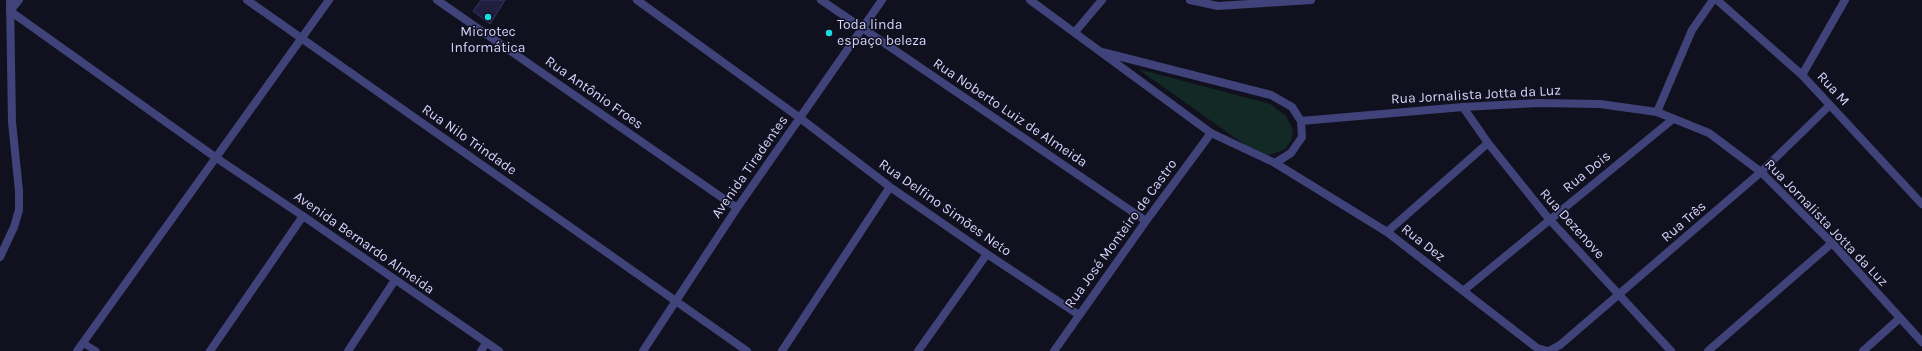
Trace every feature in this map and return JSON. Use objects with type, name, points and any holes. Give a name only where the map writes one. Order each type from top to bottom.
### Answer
[{"type":"street","points":[[0,257],[14,227],[19,210],[19,191],[12,122],[10,0]]},
{"type":"street","points":[[10,11],[19,0]]},
{"type":"street","name":"Rua Nilo Trindade","points":[[247,0],[747,351]]},
{"type":"street","points":[[77,351],[214,157],[329,0]]},
{"type":"street","name":"Rua Antônio Froes","points":[[437,0],[737,208]]},
{"type":"street","name":"Rua Delfino Simões Neto","points":[[637,0],[800,118],[890,187],[1079,315]]},
{"type":"street","name":"Rua Noberto Luiz de Almeida","points":[[821,0],[862,30],[1146,221]]},
{"type":"street","name":"Avenida Tiradentes","points":[[643,351],[737,208],[882,0]]},
{"type":"street","name":"Rua Dez","points":[[1030,0],[1211,133],[1275,163],[1387,232],[1537,348],[1549,351]]},
{"type":"street","points":[[1075,32],[1102,0]]},
{"type":"street","points":[[1190,0],[1220,3],[1311,0]]},
{"type":"street","points":[[1657,112],[1692,30],[1712,0]]},
{"type":"street","name":"Rua M","points":[[1717,0],[1802,75],[1922,204]]},
{"type":"street","points":[[1802,75],[1845,0]]},
{"type":"street","name":"Avenida Bernardo Almeida","points":[[10,11],[214,157],[303,216],[499,351]]},
{"type":"street","points":[[1102,52],[1271,95],[1292,107],[1300,121],[1302,138],[1291,153],[1275,163]]},
{"type":"street","name":"Rua Jornalista Jotta da Luz","points":[[1300,121],[1463,106],[1554,103],[1600,104],[1657,112],[1709,133],[1761,172],[1832,243],[1922,342]]},
{"type":"street","name":"Rua Três","points":[[1549,351],[1560,345],[1761,172],[1830,105]]},
{"type":"street","name":"Rua Dezenove","points":[[1463,106],[1488,143],[1549,219],[1671,351]]},
{"type":"street","name":"Rua Dois","points":[[1463,291],[1549,219],[1673,119]]},
{"type":"street","name":"Rua José Monteiro de Castro","points":[[1054,351],[1146,221],[1211,133]]},
{"type":"street","points":[[1387,232],[1488,143]]},
{"type":"street","points":[[782,351],[890,187]]},
{"type":"street","points":[[210,351],[303,216]]},
{"type":"street","points":[[1708,351],[1832,243]]},
{"type":"street","points":[[918,351],[987,254]]},
{"type":"street","points":[[348,351],[395,280]]},
{"type":"street","points":[[1863,351],[1900,318]]},
{"type":"street","points":[[481,351],[486,343]]},
{"type":"lane","points":[[83,343],[96,351]]},
{"type":"green space","points":[[1138,69],[1270,104],[1286,116],[1293,130],[1291,141],[1284,150],[1269,155],[1258,154]]},
{"type":"building","name":"Microtec Informática","points":[[481,0],[505,0],[490,24],[473,11]]},
{"type":"place","name":"Microtec Informática","points":[[488,17]]},
{"type":"place","name":"Toda linda espaço beleza","points":[[829,33]]}]
